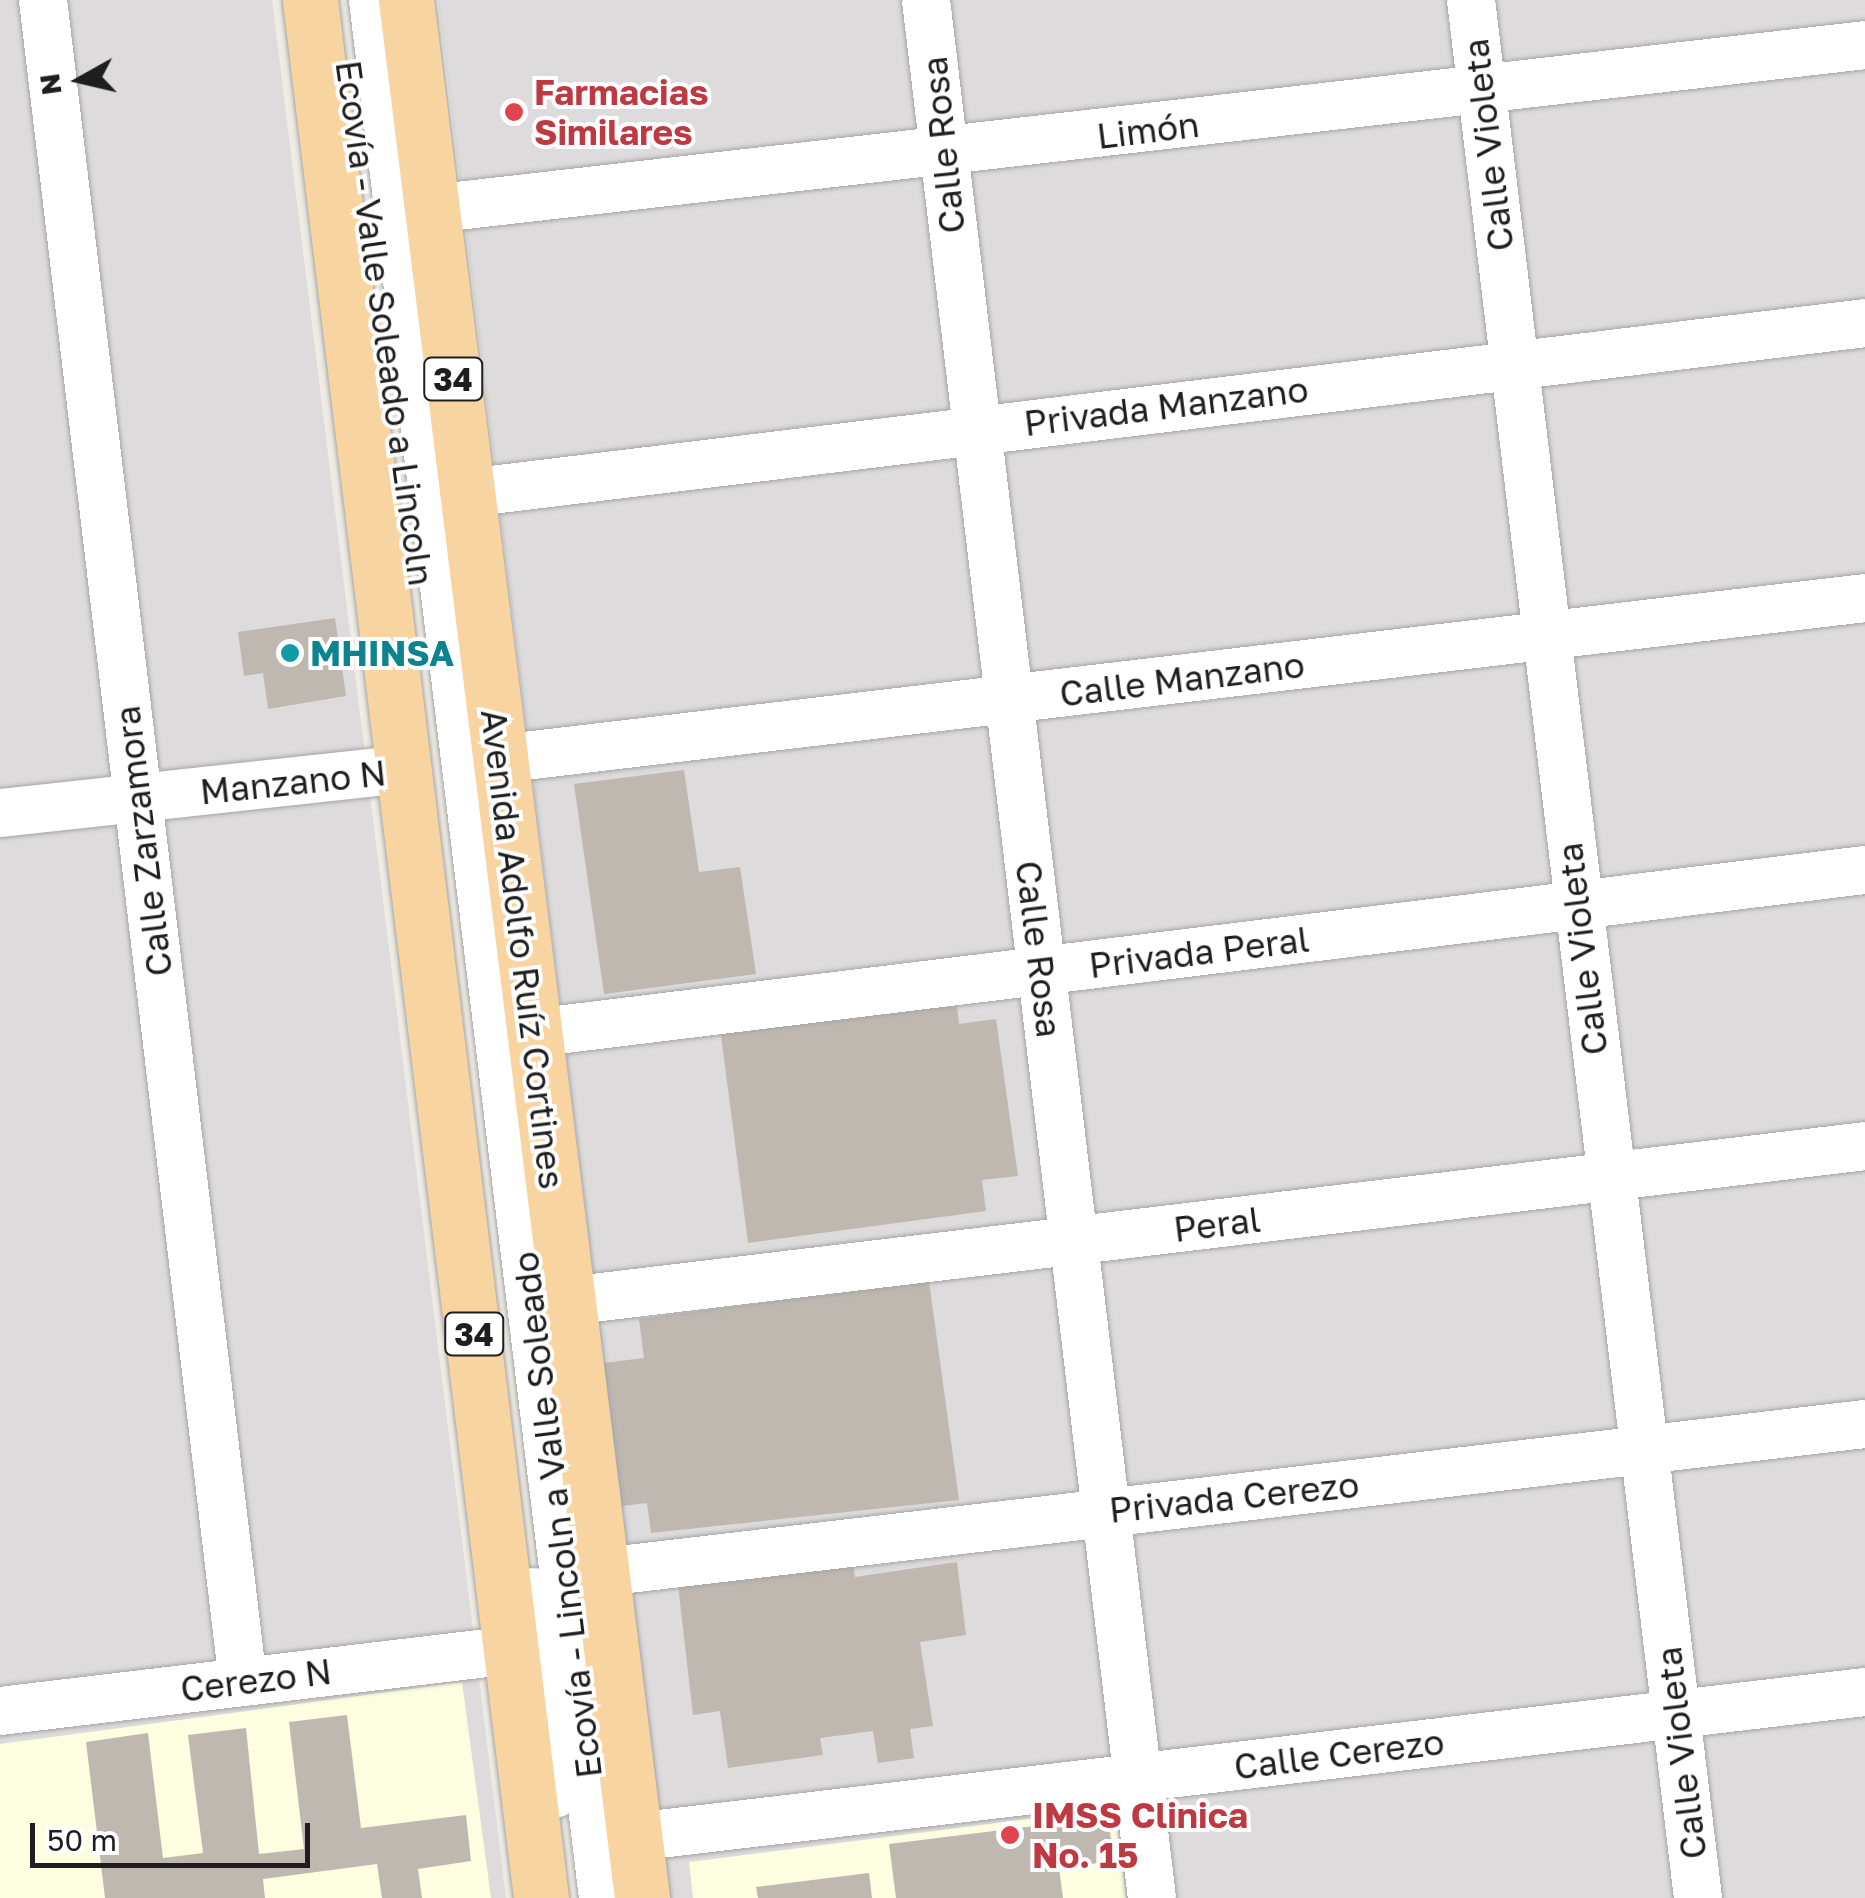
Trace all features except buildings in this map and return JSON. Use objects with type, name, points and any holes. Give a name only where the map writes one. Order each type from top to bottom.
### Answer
[{"type":"main road","name":"34","points":[[310,0],[407,769],[541,1898]]},
{"type":"main road","name":"Avenida Adolfo Ruíz Cortines","points":[[406,0],[642,1898]]},
{"type":"street","name":"Calle Zarzamora","points":[[42,0],[243,1682]]},
{"type":"street","name":"Ecovía - Valle Soleado a Lincoln","points":[[342,0],[444,766],[566,1898]]},
{"type":"street","name":"Ecovía - Lincoln a Valle Soleado","points":[[373,0],[603,1898]]},
{"type":"street","name":"Calle Rosa","points":[[926,0],[973,430],[1152,1898]]},
{"type":"street","name":"Calle Violeta","points":[[1471,0],[1576,905],[1698,1898]]},
{"type":"street","name":"Limón","points":[[431,209],[945,154],[1865,45]]},
{"type":"street","name":"Privada Manzano","points":[[467,493],[1865,323]]},
{"type":"street","name":"Calle Manzano","points":[[499,759],[1865,598]]},
{"type":"street","name":"Manzano N","points":[[0,814],[407,769]]},
{"type":"street","name":"Privada Peral","points":[[532,1033],[1865,870]]},
{"type":"street","name":"Peral","points":[[568,1301],[1865,1146]]},
{"type":"street","name":"Privada Cerezo","points":[[602,1572],[1865,1424]]},
{"type":"street","name":"Cerezo N","points":[[0,1711],[512,1650]]},
{"type":"street","name":"Calle Cerezo","points":[[634,1836],[1865,1692]]},
{"type":"shaded area","points":[[0,0],[272,0],[506,1898],[0,1898]]},
{"type":"shaded area","points":[[438,0],[1865,0],[1865,1898],[669,1898]]},
{"type":"shaded area","points":[[462,1682],[491,1898],[0,1898],[0,1744]]},
{"type":"shaded area","name":"IMSS Clinica No. 15","points":[[1115,1808],[1126,1898],[693,1898],[689,1862]]},
{"type":"place","name":"Farmacias Similares","points":[[514,112]]},
{"type":"place","name":"MHINSA","points":[[290,653]]},
{"type":"place","name":"IMSS Clinica No. 15","points":[[1010,1835]]}]
